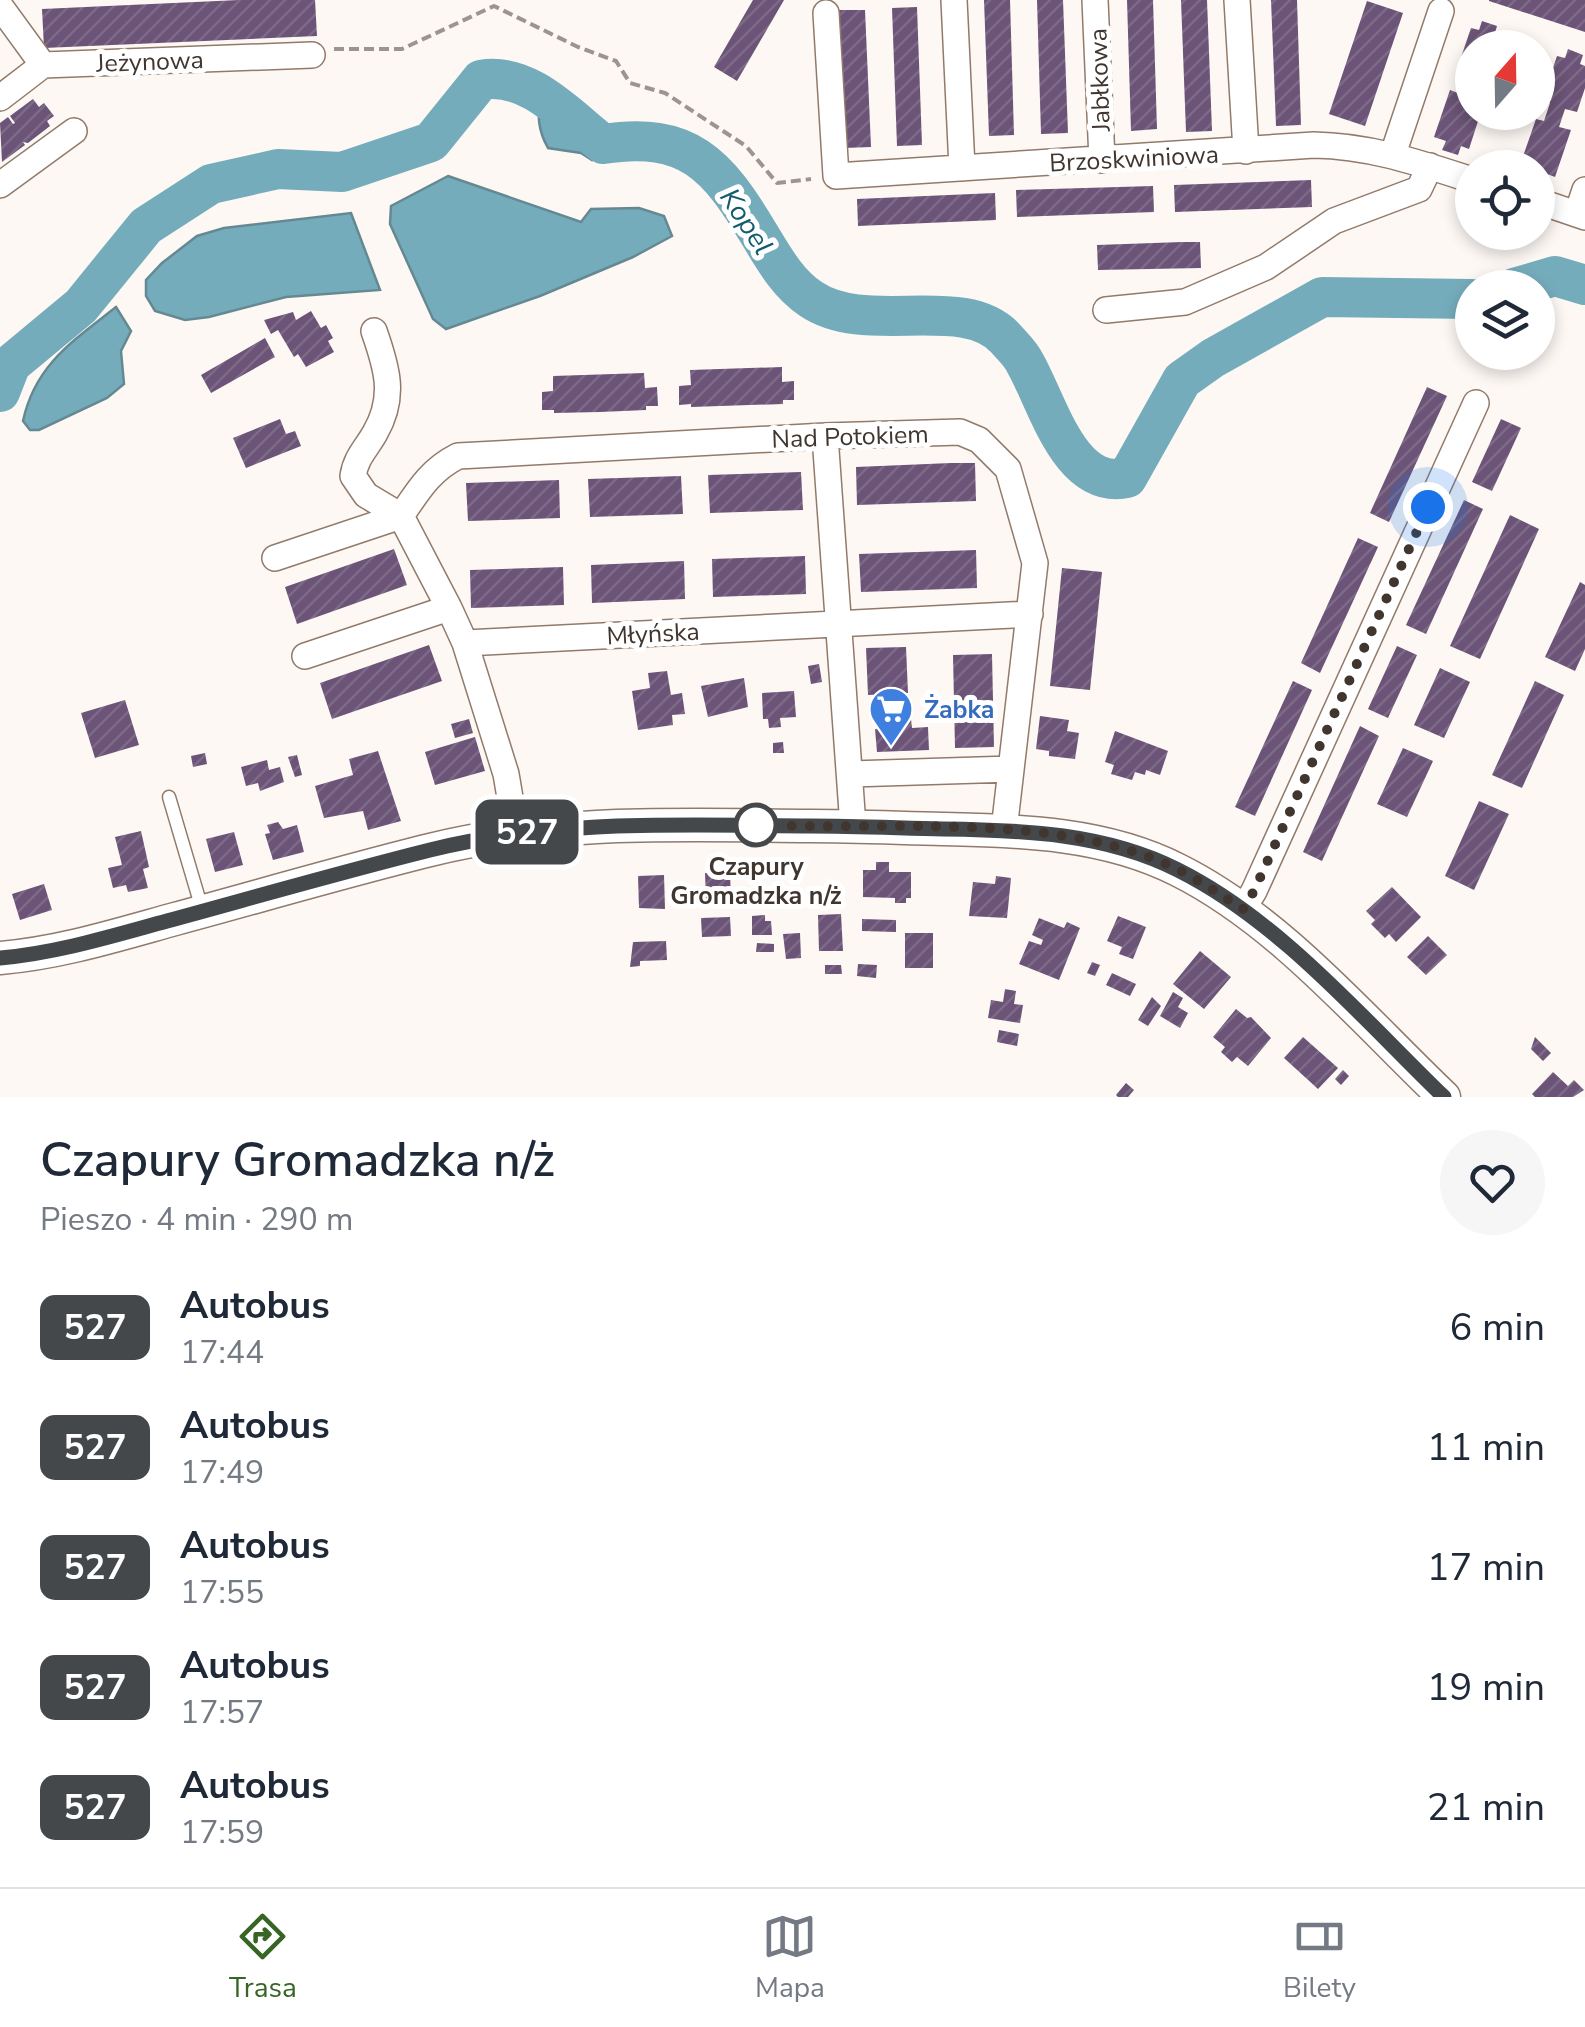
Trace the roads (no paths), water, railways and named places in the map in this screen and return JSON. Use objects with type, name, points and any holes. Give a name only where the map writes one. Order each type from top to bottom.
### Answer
[{"type":"street","points":[[954,0],[962,168]]},
{"type":"street","name":"Jabłkowa","points":[[1095,0],[1102,160]]},
{"type":"street","points":[[1237,0],[1246,151]]},
{"type":"street","points":[[0,6],[43,66],[0,98]]},
{"type":"street","points":[[1394,154],[1442,11]]},
{"type":"street","name":"Brzoskwiniowa","points":[[826,12],[836,176],[1334,145],[1394,154],[1455,174]]},
{"type":"street","name":"Jeżynowa","points":[[43,66],[312,55]]},
{"type":"street","points":[[0,185],[74,131]]},
{"type":"street","points":[[1106,310],[1185,302],[1266,267],[1334,220],[1419,189],[1430,166]]},
{"type":"street","points":[[1555,204],[1582,207]]},
{"type":"street","points":[[374,331],[387,369],[389,399],[375,432],[356,460],[353,476],[366,495],[401,516],[465,643],[506,774],[516,832]]},
{"type":"street","points":[[1243,909],[1476,403]]},
{"type":"street","name":"Nad Potokiem","points":[[401,516],[427,477],[440,464],[458,456],[825,436],[960,432],[979,440],[1008,469],[1035,563],[1004,830]]},
{"type":"street","points":[[825,436],[854,826]]},
{"type":"street","points":[[274,558],[401,516]]},
{"type":"street","points":[[305,656],[448,608]]},
{"type":"street","name":"Młyńska","points":[[465,643],[1030,614]]},
{"type":"street","points":[[850,774],[1010,770]]},
{"type":"street","points":[[0,958],[62,949],[424,851],[516,832],[592,826],[1004,830],[1066,836],[1139,854],[1181,872],[1243,909],[1444,1097]]},
{"type":"lane","points":[[169,797],[203,912]]},
{"type":"water","points":[[555,91],[587,109],[613,134],[592,160],[581,153],[548,148],[540,129],[540,103],[541,96]]},
{"type":"water","points":[[448,176],[581,222],[591,209],[639,208],[664,216],[672,236],[540,296],[446,329],[433,319],[390,224],[391,206]]},
{"type":"water","points":[[351,213],[380,290],[286,297],[185,320],[155,311],[146,296],[146,280],[197,236],[224,228]]},
{"type":"water","points":[[116,307],[131,331],[121,351],[124,384],[107,398],[39,430],[30,430],[23,421],[46,369]]},
{"type":"waterway","name":"Kopel","points":[[0,392],[11,364],[81,306],[146,226],[211,184],[278,169],[342,172],[431,142],[481,80],[515,82],[531,89],[603,144],[657,143],[679,148],[697,158],[729,189],[781,269],[811,299],[834,310],[859,315],[941,316],[988,325],[1021,357],[1075,457],[1090,471],[1107,478],[1127,478],[1182,380],[1213,358],[1322,297],[1455,299]]},
{"type":"waterway","name":"Kopel","points":[[1555,276],[1585,285]]},
{"type":"place","name":"Żabka","points":[[891,747]]},
{"type":"place","name":"Czapury Gromadzka n/ż","points":[[756,825]]}]
